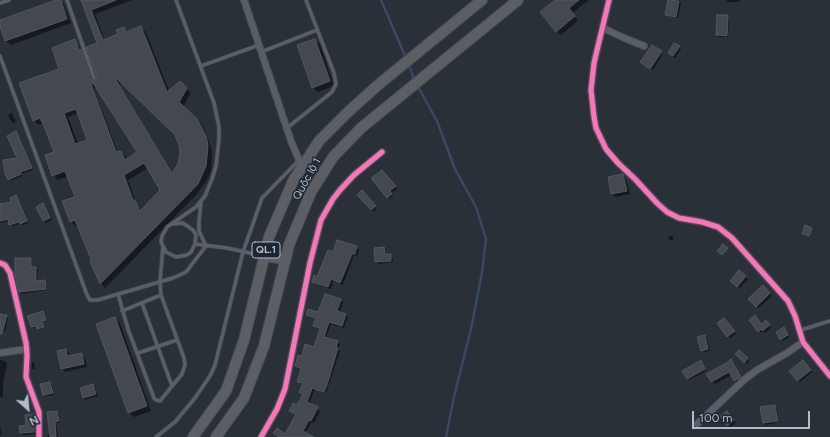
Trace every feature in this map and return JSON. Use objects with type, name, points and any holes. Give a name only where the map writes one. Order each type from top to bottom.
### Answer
[{"type":"highway","name":"Quốc lộ 1","points":[[193,437],[226,390],[244,340],[269,237],[301,163],[348,112],[378,85],[482,0]]},
{"type":"highway","name":"Quốc lộ 1","points":[[216,437],[244,398],[264,346],[289,245],[311,192],[334,157],[361,128],[518,0]]},
{"type":"highway","points":[[264,256],[286,259]]},
{"type":"street","points":[[244,0],[295,151],[301,163]]},
{"type":"street","points":[[609,0],[594,63],[592,90],[596,128],[606,148],[618,163],[667,212],[679,218],[711,225],[727,234],[782,294],[792,308],[804,342],[830,376]]},
{"type":"street","points":[[603,28],[644,46]]},
{"type":"street","points":[[261,437],[271,423],[285,389],[312,256],[321,220],[340,190],[354,175],[382,152]]},
{"type":"street","points":[[0,263],[5,265],[10,273],[27,349],[26,377],[39,412],[38,437]]},
{"type":"street","points":[[697,424],[745,379],[757,370],[804,342]]},
{"type":"street","points":[[0,353],[27,349]]},
{"type":"lane","points":[[0,3],[9,0]]},
{"type":"lane","points":[[67,0],[94,78]]},
{"type":"lane","points":[[118,294],[122,311],[156,400],[161,400],[182,374],[185,365],[184,358],[161,295],[160,281],[163,247],[162,236],[164,231],[172,224],[190,212],[201,202],[209,188],[218,153],[219,133],[217,115],[201,66],[176,0]]},
{"type":"lane","points":[[287,128],[332,92],[336,84],[334,73],[306,0]]},
{"type":"lane","points":[[261,52],[318,30]]},
{"type":"lane","points":[[201,66],[259,45]]},
{"type":"lane","points":[[0,56],[90,300],[95,301],[179,276],[186,272],[206,246]]},
{"type":"lane","points":[[156,437],[175,422],[210,376],[215,364],[243,252],[262,198],[301,163]]},
{"type":"lane","points":[[201,202],[199,231],[206,246]]},
{"type":"lane","points":[[163,247],[171,255],[182,257],[191,252],[196,244],[196,235],[189,226],[183,223],[172,224]]},
{"type":"lane","points":[[196,244],[264,256]]},
{"type":"lane","points":[[122,311],[161,295]]},
{"type":"lane","points":[[142,303],[172,386]]},
{"type":"lane","points":[[801,330],[830,321]]},
{"type":"lane","points":[[138,353],[177,340]]},
{"type":"building","points":[[56,0],[61,0],[67,19],[5,41],[0,26],[0,20]]},
{"type":"building","points":[[81,0],[116,0],[91,10],[103,40],[118,34],[116,30],[124,27],[126,32],[141,26],[167,92],[180,81],[187,88],[179,102],[197,119],[206,136],[208,146],[206,166],[198,184],[100,284],[75,220],[70,222],[62,201],[75,197],[65,171],[52,176],[45,155],[54,152],[40,118],[33,121],[19,83],[59,69],[52,48],[75,39],[79,50],[81,49],[91,79],[94,81],[96,80],[97,77],[86,47],[97,43]],"holes":[[[117,79],[175,135],[179,145],[180,154],[178,164],[172,173],[116,80]],[[93,83],[137,152],[125,160],[121,151],[116,152],[91,84]],[[76,109],[87,140],[75,144],[64,113]],[[144,163],[160,190],[140,211],[135,200],[133,200],[124,175]]]},
{"type":"building","points":[[555,0],[579,0],[569,8],[575,16],[556,32],[540,12]]},
{"type":"building","points":[[668,0],[679,1],[676,17],[665,15]]},
{"type":"building","points":[[717,15],[728,15],[727,36],[716,35]]},
{"type":"building","points":[[315,39],[330,81],[312,88],[297,45]]},
{"type":"building","points":[[674,43],[680,46],[673,56],[668,53]]},
{"type":"building","points":[[652,45],[662,51],[650,69],[640,62]]},
{"type":"building","points":[[16,131],[32,168],[20,172],[21,174],[8,180],[5,173],[3,160],[17,158],[7,136]]},
{"type":"building","points":[[382,170],[396,186],[390,191],[392,194],[387,198],[371,178]]},
{"type":"building","points":[[623,174],[627,191],[611,194],[608,177]]},
{"type":"building","points":[[362,190],[376,206],[371,210],[357,195]]},
{"type":"building","points":[[16,195],[27,221],[20,224],[19,222],[9,225],[8,219],[0,221],[0,204],[11,202],[10,198]]},
{"type":"building","points":[[43,203],[50,218],[43,221],[36,207]]},
{"type":"building","points":[[805,225],[812,228],[809,236],[802,234]]},
{"type":"building","points":[[337,240],[357,246],[355,254],[352,254],[340,283],[331,279],[328,287],[312,282],[314,275],[317,277],[328,250],[333,252]]},
{"type":"building","points":[[723,244],[728,248],[722,255],[717,251]]},
{"type":"building","points":[[384,247],[385,254],[391,254],[391,261],[375,262],[374,248]]},
{"type":"building","points":[[15,258],[31,258],[31,267],[36,267],[36,281],[45,280],[46,289],[19,292],[15,274]]},
{"type":"building","points":[[739,270],[746,276],[737,287],[730,281]]},
{"type":"building","points":[[763,285],[770,293],[756,307],[748,299]]},
{"type":"building","points":[[325,294],[341,299],[337,311],[346,314],[342,326],[329,322],[324,337],[338,341],[336,347],[338,348],[324,392],[312,388],[307,402],[318,407],[311,421],[309,420],[303,431],[314,437],[279,437],[273,433],[277,428],[285,434],[296,414],[289,411],[293,403],[297,405],[303,394],[299,392],[303,383],[297,382],[301,368],[295,366],[298,355],[302,356],[305,344],[314,347],[320,328],[313,326],[316,318],[306,315],[308,309],[318,312]]},
{"type":"building","points":[[43,311],[46,320],[42,321],[44,327],[37,329],[36,326],[31,327],[27,316]]},
{"type":"building","points":[[0,314],[7,315],[2,334],[0,334]]},
{"type":"building","points":[[755,315],[761,324],[766,320],[770,325],[758,332],[749,320]]},
{"type":"building","points":[[115,317],[147,406],[128,413],[96,324]]},
{"type":"building","points":[[724,318],[735,331],[727,337],[717,323]]},
{"type":"building","points":[[784,327],[788,335],[780,340],[776,332]]},
{"type":"building","points":[[705,335],[708,349],[701,351],[697,337]]},
{"type":"building","points":[[66,349],[67,356],[82,353],[84,364],[61,369],[57,351]]},
{"type":"building","points":[[739,350],[748,358],[744,363],[735,354]]},
{"type":"building","points":[[731,359],[741,377],[734,381],[729,372],[711,382],[706,374]]},
{"type":"building","points":[[701,360],[705,369],[687,379],[682,371]]},
{"type":"building","points":[[803,360],[811,370],[797,381],[789,371]]},
{"type":"building","points":[[50,382],[53,393],[43,395],[40,384]]},
{"type":"building","points":[[93,384],[96,394],[83,398],[80,388]]},
{"type":"building","points":[[775,405],[778,421],[763,423],[760,407]]},
{"type":"building","points":[[57,411],[59,421],[55,422],[56,437],[50,437],[47,412]]},
{"type":"building","points":[[727,411],[734,420],[727,426],[720,416]]},
{"type":"building","points":[[34,414],[34,432],[20,433],[19,426],[26,425],[25,415]]},
{"type":"waterway","points":[[381,0],[406,58]]},
{"type":"waterway","points":[[408,63],[415,81]]},
{"type":"waterway","points":[[417,85],[437,121],[455,169],[476,207],[486,239],[482,272],[471,329],[454,397],[446,437]]},
{"type":"cycle path","points":[[609,0],[594,63],[591,90],[596,128],[606,149],[667,212],[679,218],[702,222],[718,227],[732,238],[788,301],[795,316],[803,342],[830,376]]},
{"type":"cycle path","points":[[261,437],[277,409],[285,389],[310,263],[321,220],[340,190],[354,175],[382,152]]},
{"type":"cycle path","points":[[0,263],[5,265],[10,273],[26,343],[26,377],[39,412],[39,437]]}]
